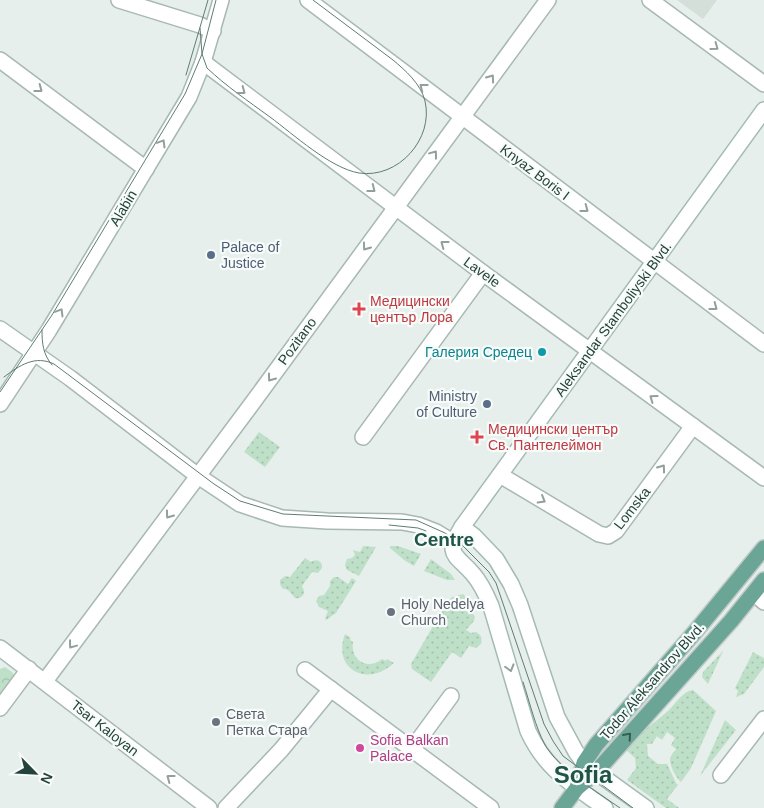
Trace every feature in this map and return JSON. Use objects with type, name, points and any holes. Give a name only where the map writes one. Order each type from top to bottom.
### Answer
[{"type":"main road","name":"Todor Aleksandrov Blvd.","points":[[590,768],[596,745],[695,632],[764,548]]},
{"type":"main road","name":"Todor Aleksandrov Blvd.","points":[[562,808],[590,768],[759,597],[764,580]]},
{"type":"street","points":[[119,0],[200,25],[213,31]]},
{"type":"street","name":"Alabin","points":[[0,404],[34,353],[189,96],[203,62],[221,0]]},
{"type":"street","name":"Knyaz Boris I","points":[[308,0],[764,344]]},
{"type":"street","points":[[650,0],[764,84]]},
{"type":"street","name":"Pozitano","points":[[45,681],[248,409],[546,1]]},
{"type":"street","points":[[0,60],[146,169]]},
{"type":"street","name":"Lavele","points":[[203,62],[483,273],[764,478]]},
{"type":"street","name":"Aleksandar Stamboliyski Blvd.","points":[[454,543],[462,527],[764,110]]},
{"type":"street","points":[[363,437],[483,273]]},
{"type":"street","points":[[0,329],[84,389],[198,476],[240,504],[282,518],[418,524],[454,543],[455,557],[474,575],[485,591],[528,731],[534,743],[549,765],[606,808]]},
{"type":"street","name":"Lomska","points":[[500,475],[599,534],[608,536],[616,531],[693,426]]},
{"type":"street","points":[[462,527],[474,536],[496,559],[511,584],[520,605],[557,717],[568,738],[590,768],[646,808]]},
{"type":"street","name":"Tsar Kaloyan","points":[[0,648],[209,808]]},
{"type":"street","points":[[0,708],[29,669]]},
{"type":"street","points":[[305,670],[491,808]]},
{"type":"street","points":[[226,808],[281,750],[331,689]]},
{"type":"street","points":[[412,749],[451,696]]},
{"type":"street","points":[[721,774],[764,719]]},
{"type":"shaded area","points":[[677,0],[717,0],[703,19]]},
{"type":"green space","points":[[259,432],[280,447],[265,467],[244,452]]},
{"type":"green space","points":[[363,546],[376,547],[359,576],[347,570],[345,565],[347,559],[355,555],[353,550],[360,552]]},
{"type":"green space","points":[[390,546],[398,546],[421,554],[414,566],[404,560]]},
{"type":"green space","points":[[305,558],[311,562],[319,561],[322,568],[318,573],[312,572],[302,586],[304,593],[299,598],[295,598],[288,590],[282,588],[280,580],[285,576],[290,577]]},
{"type":"green space","points":[[431,559],[451,574],[455,580],[447,580],[424,571]]},
{"type":"green space","points":[[334,577],[338,577],[348,584],[352,578],[356,581],[336,613],[326,620],[328,611],[319,607],[316,601],[319,596],[324,595],[330,586],[330,581]]},
{"type":"green space","points":[[463,594],[466,597],[465,611],[472,612],[475,617],[466,630],[479,634],[481,644],[476,648],[469,646],[461,658],[452,652],[431,682],[412,669],[411,664],[447,602],[452,597]]},
{"type":"green space","points":[[345,634],[351,638],[354,654],[361,662],[371,664],[382,659],[386,661],[387,659],[394,663],[384,670],[373,674],[363,674],[354,671],[343,657],[342,646]]},
{"type":"green space","points":[[723,651],[708,684],[702,677],[703,672]]},
{"type":"green space","points":[[753,652],[764,658],[764,667],[744,694],[736,697],[738,691],[735,688]]},
{"type":"green space","points":[[5,667],[15,676],[5,692],[0,693],[0,669]]},
{"type":"green space","points":[[693,690],[716,711],[691,768],[681,782],[675,775],[670,763],[676,749],[671,745],[675,738],[667,732],[662,740],[657,736],[652,744],[647,744],[648,756],[658,764],[667,764],[678,785],[667,799],[679,808],[666,808],[627,780],[636,768],[635,758],[625,749],[683,695]]},
{"type":"green space","points":[[725,720],[736,730],[700,776]]},
{"type":"tram line","points":[[186,75],[208,0]]},
{"type":"tram line","points":[[0,392],[52,315],[185,94],[202,54],[216,0]]},
{"type":"tram line","points":[[200,28],[202,54],[207,68],[312,150],[336,165],[359,173],[387,170],[410,154],[418,142],[424,129],[426,115],[423,95],[412,78],[398,64],[313,0]]},
{"type":"tram line","points":[[42,330],[44,349],[52,365]]},
{"type":"tram line","points":[[4,377],[22,365],[34,361],[47,361],[54,364],[214,484],[240,501],[283,514],[416,520],[445,533],[461,544],[489,572],[496,583],[544,724],[563,756],[633,808]]},
{"type":"tram line","points":[[389,525],[418,528],[426,531]]},
{"type":"tram line","points":[[523,682],[538,730],[551,754],[579,780],[620,808]]},
{"type":"place","name":"Palace of Justice","points":[[211,255]]},
{"type":"place","name":"Медицински център Лора","points":[[359,309]]},
{"type":"place","name":"Галерия Средец","points":[[542,352]]},
{"type":"place","name":"Ministry of Culture","points":[[487,404]]},
{"type":"place","name":"Медицински център Св. Пантелеймон","points":[[477,437]]},
{"type":"place","name":"Holy Nedelya Church","points":[[391,612]]},
{"type":"place","name":"Света Петка Стара","points":[[216,722]]},
{"type":"place","name":"Sofia Balkan Palace","points":[[360,748]]},
{"type":"district","name":"Centre","points":[[444,539]]},
{"type":"district","name":"Sofia","points":[[583,775]]}]
